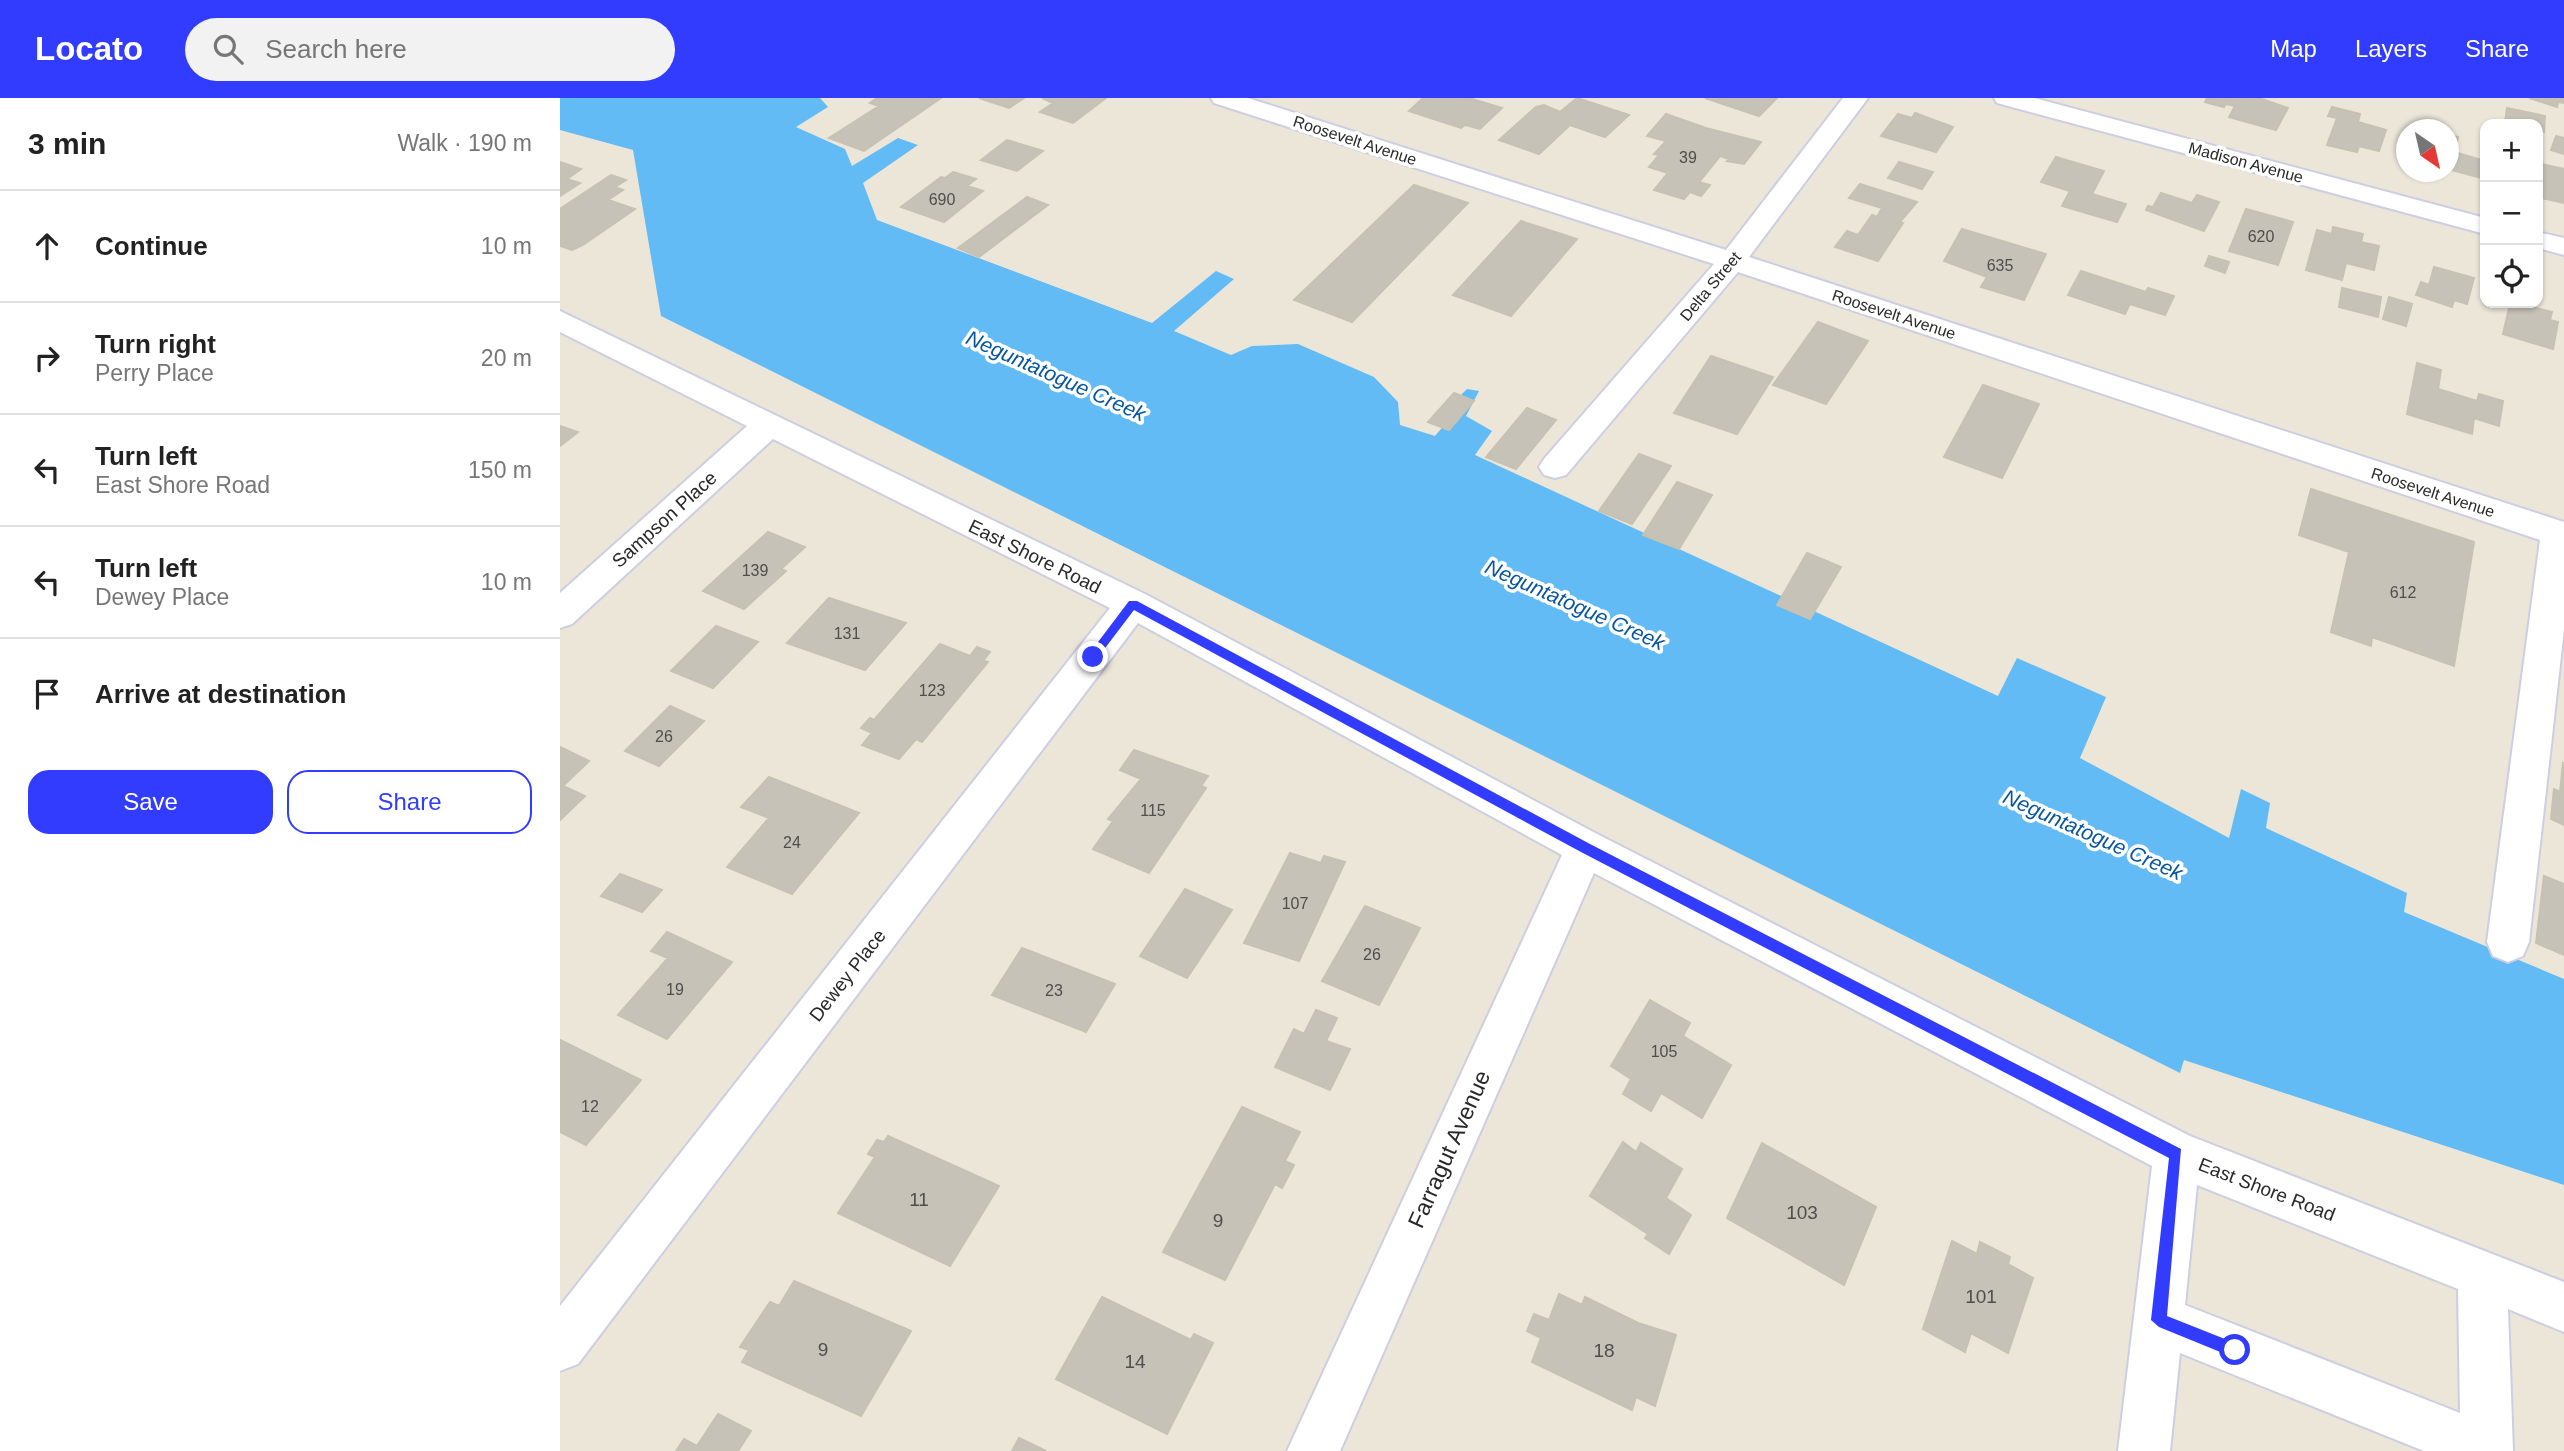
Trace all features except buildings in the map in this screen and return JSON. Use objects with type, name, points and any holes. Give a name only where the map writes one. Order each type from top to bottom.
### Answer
[{"type":"street","name":"Roosevelt Avenue","points":[[1223,98],[1732,261],[2561,534]]},
{"type":"street","name":"Delta Street","points":[[1555,467],[1732,261],[1856,98]]},
{"type":"street","name":"Madison Avenue","points":[[2006,98],[2480,225]]},
{"type":"street","points":[[2543,241],[2564,247]]},
{"type":"street","name":"East Shore Road","points":[[560,320],[1133,604],[1585,848],[2177,1154],[2564,1307]]},
{"type":"street","name":"Sampson Place","points":[[560,614],[768,425]]},
{"type":"street","points":[[2508,942],[2550,711],[2561,534]]},
{"type":"street","name":"Dewey Place","points":[[560,1346],[1133,604]]},
{"type":"street","name":"Farragut Avenue","points":[[1313,1451],[1585,848]]},
{"type":"street","points":[[2144,1451],[2177,1154]]},
{"type":"street","points":[[2159,1320],[2487,1451],[2483,1274]]},
{"type":"water","name":"Neguntatogue Creek","points":[[560,98],[820,98],[828,107],[796,127],[845,149],[852,166],[898,138],[918,145],[863,183],[877,220],[1152,323],[1216,271],[1234,279],[1174,331],[1231,355],[1252,346],[1298,344],[1374,377],[1398,402],[1400,425],[1435,436],[1452,416],[1444,412],[1467,389],[1479,391],[1466,416],[1492,431],[1475,455],[1998,696],[2017,658],[2106,697],[2080,758],[2229,838],[2241,789],[2270,803],[2266,828],[2407,893],[2404,912],[2564,979],[2564,1185],[2184,1060],[2180,1073],[661,316],[633,150],[560,130]]},
{"type":"route","points":[[1093,657],[1133,604],[1585,848],[2177,1154],[2159,1320],[2235,1350]]}]
